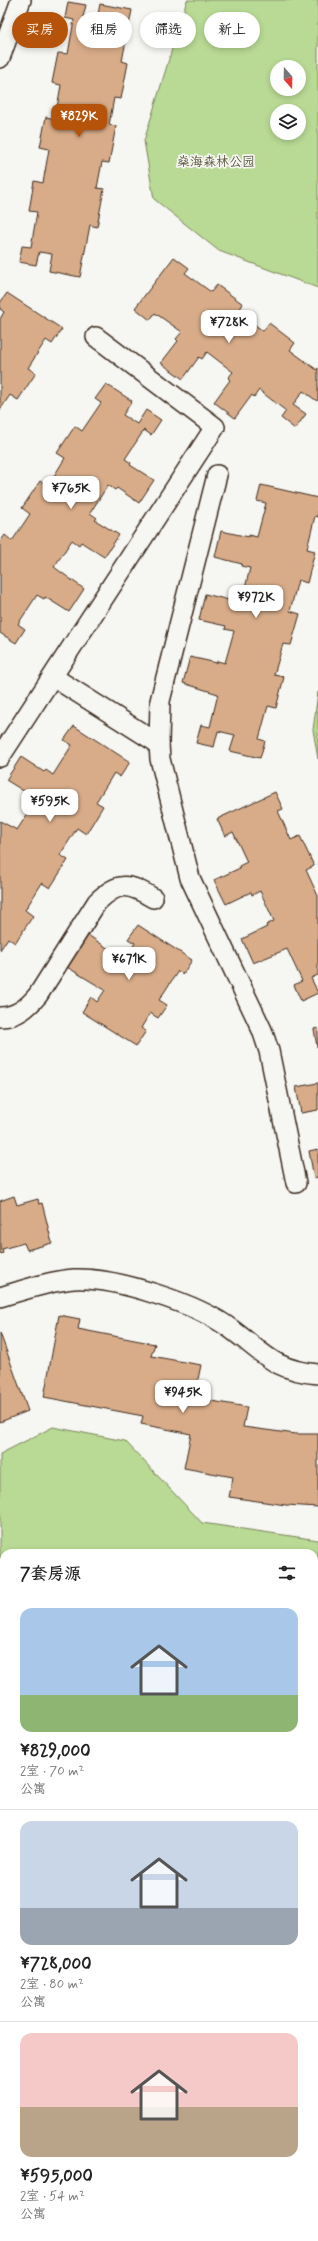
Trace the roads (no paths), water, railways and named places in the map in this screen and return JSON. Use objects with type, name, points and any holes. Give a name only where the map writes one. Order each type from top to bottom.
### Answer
[{"type":"lane","points":[[0,58],[21,0]]},
{"type":"lane","points":[[0,757],[215,427],[96,337]]},
{"type":"lane","points":[[217,475],[160,700],[160,759],[190,878],[262,1030],[269,1051],[296,1183]]},
{"type":"lane","points":[[53,677],[159,744]]},
{"type":"lane","points":[[0,1017],[18,1013],[29,1006],[38,995],[97,902],[108,891],[122,886],[135,887],[153,898]]},
{"type":"lane","points":[[0,1297],[45,1284],[72,1280],[86,1279],[124,1285],[212,1317],[231,1328],[262,1355],[277,1364],[296,1371],[318,1374]]},
{"type":"park label","name":"燊海森林公园","points":[[216,161]]}]
